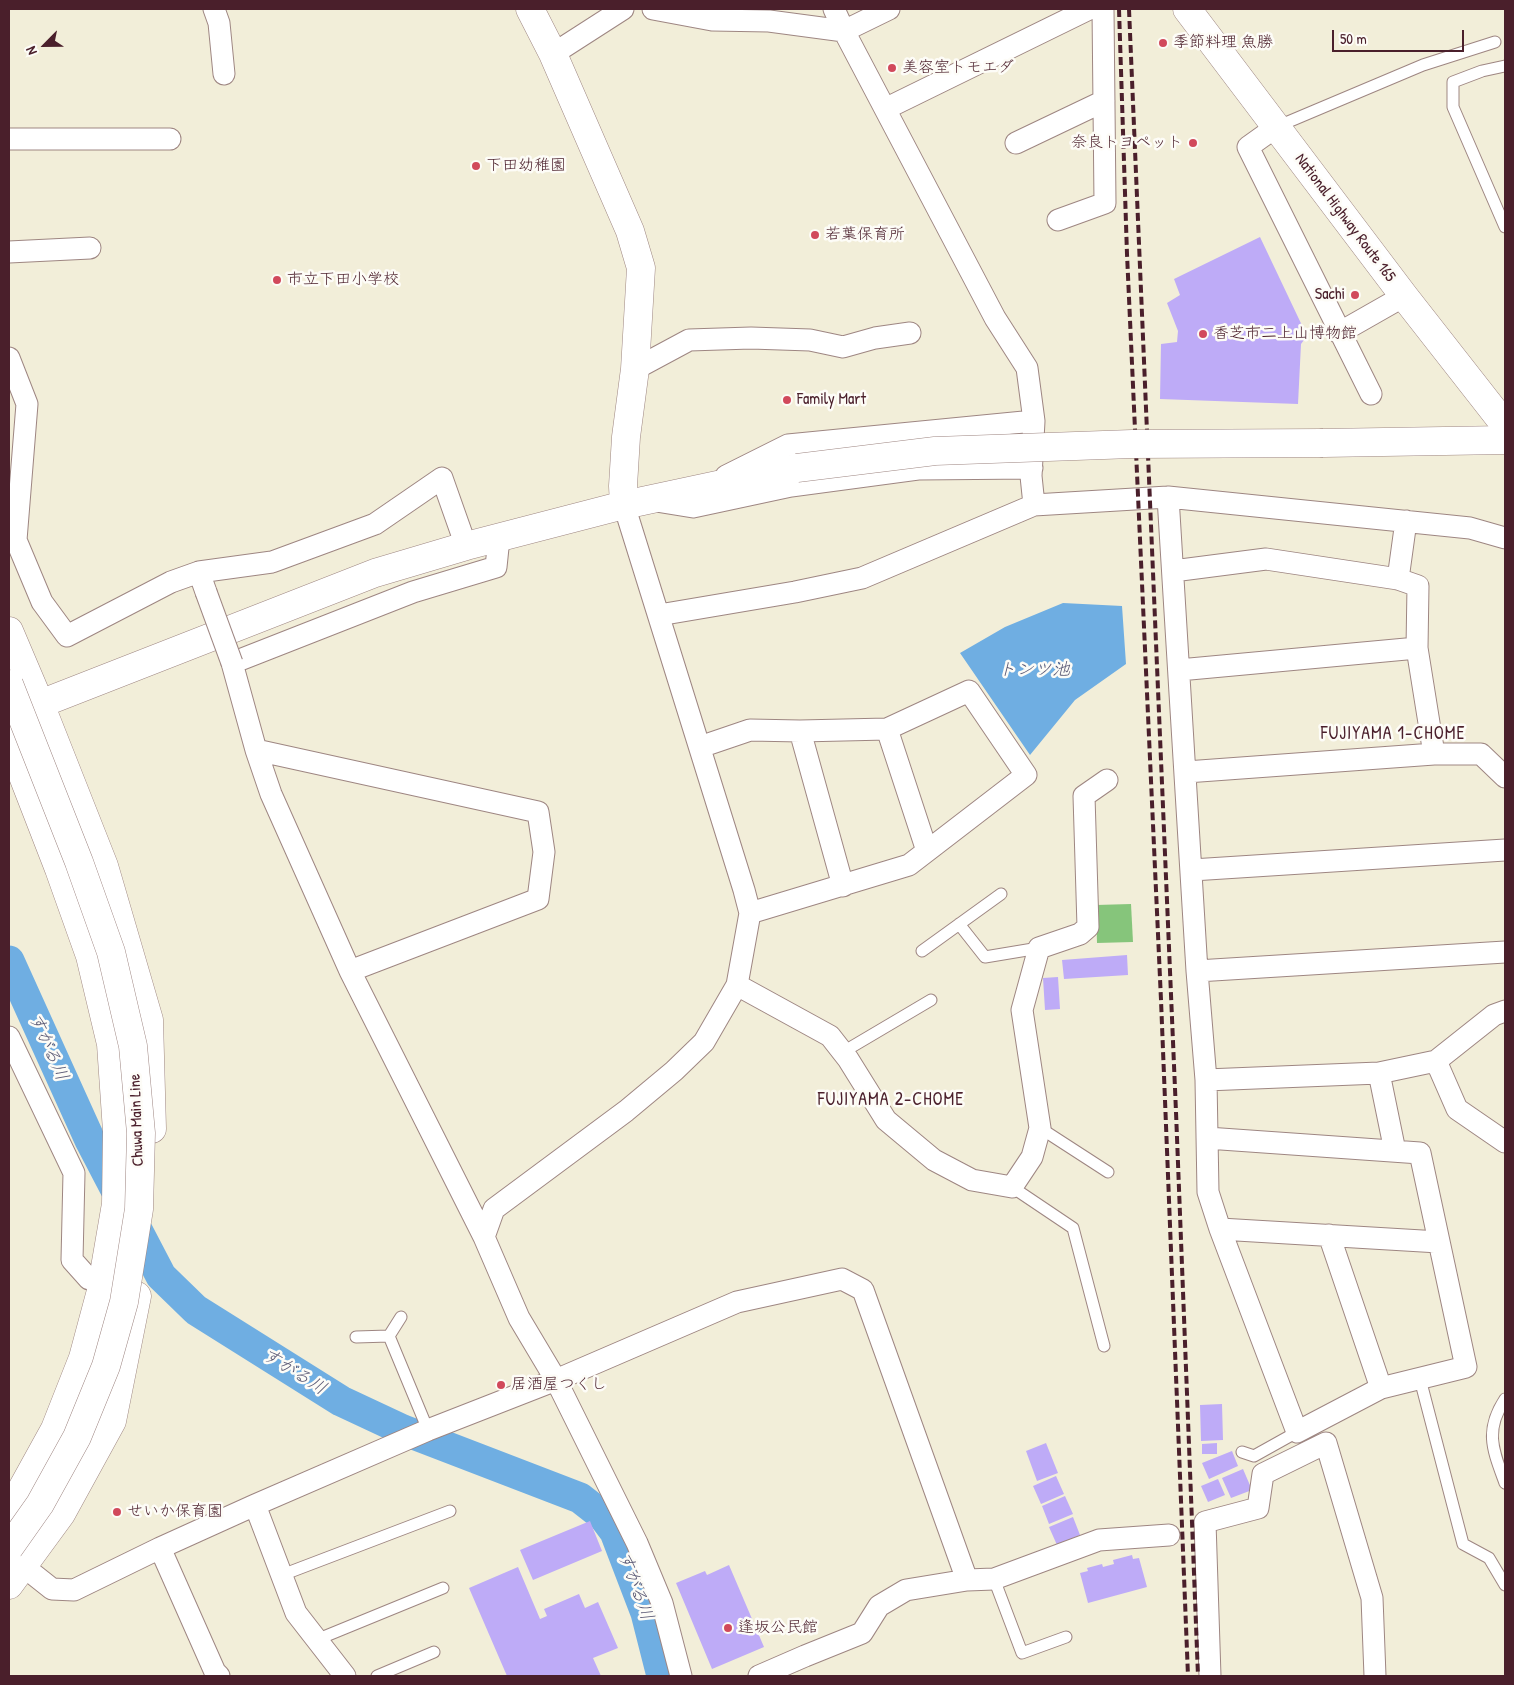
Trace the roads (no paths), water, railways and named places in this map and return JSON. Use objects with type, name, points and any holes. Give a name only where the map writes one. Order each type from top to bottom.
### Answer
[{"type":"main road","points":[[530,9],[553,54],[630,231],[641,268],[623,486],[636,502]]},
{"type":"main road","name":"National Highway Route 165","points":[[1187,9],[1404,296],[1504,424]]},
{"type":"main road","points":[[9,717],[375,573],[466,546],[636,502],[797,468],[935,451],[1132,444],[1323,443],[1504,424]]},
{"type":"main road","points":[[9,609],[14,643],[104,866],[149,1020],[154,1171],[151,1222],[112,1421],[61,1514],[12,1563]]},
{"type":"main road","name":"Chuwa Main Line","points":[[9,684],[79,862],[111,952],[133,1046],[141,1133],[137,1218],[124,1302],[106,1366],[77,1437],[40,1504],[12,1563]]},
{"type":"main road","name":"Chuwa Main Line","points":[[9,740],[59,869],[90,956],[111,1044],[118,1131],[116,1204],[101,1291],[83,1358],[55,1429],[9,1510]]},
{"type":"main road","points":[[9,788],[32,837],[80,981],[101,1084],[107,1157],[100,1217],[89,1279],[66,1365],[25,1456],[9,1482]]},
{"type":"street","points":[[214,9],[219,23],[224,74]]},
{"type":"street","points":[[553,54],[623,9]]},
{"type":"street","points":[[653,9],[712,20],[769,21],[844,31],[889,9]]},
{"type":"street","points":[[834,9],[995,318],[1027,368],[1034,421],[1032,468],[1034,505]]},
{"type":"street","points":[[885,109],[1089,9]]},
{"type":"street","points":[[1058,220],[1105,202],[1103,9]]},
{"type":"street","points":[[1016,143],[1104,101]]},
{"type":"street","points":[[1276,128],[1248,147],[1371,394]]},
{"type":"street","points":[[9,139],[170,139]]},
{"type":"street","points":[[9,252],[90,248]]},
{"type":"street","points":[[1340,333],[1404,296]]},
{"type":"street","points":[[634,369],[689,340],[751,338],[810,340],[843,347],[875,338],[910,333]]},
{"type":"street","points":[[9,358],[27,404],[16,540],[42,602],[67,636],[171,582],[202,582],[272,562],[375,524],[442,478],[466,546]]},
{"type":"street","points":[[701,488],[788,445],[1034,421]]},
{"type":"street","points":[[484,1236],[494,1209],[626,1111],[674,1071],[704,1042],[737,985],[750,913],[659,615],[636,502],[693,507],[791,486],[918,468],[1032,468]]},
{"type":"street","points":[[659,615],[795,592],[862,578],[1034,505],[1168,497],[1470,528],[1505,538]]},
{"type":"street","points":[[1168,497],[1197,971],[1206,1080],[1207,1138],[1208,1192],[1220,1229],[1297,1432],[1381,1388],[1466,1367],[1420,1153],[1207,1138]]},
{"type":"street","points":[[1398,579],[1406,521]]},
{"type":"street","points":[[232,663],[413,592],[496,567],[500,538]]},
{"type":"street","points":[[1173,571],[1266,559],[1398,579],[1418,586],[1417,648],[1434,754]]},
{"type":"street","points":[[202,582],[232,663],[256,750],[271,794],[350,971],[484,1236],[519,1318],[556,1380],[637,1543],[662,1603],[681,1676]]},
{"type":"street","points":[[1179,670],[1417,648]]},
{"type":"street","points":[[700,746],[750,730],[800,732],[887,729],[969,691],[1026,775],[909,865],[750,913]]},
{"type":"street","points":[[887,729],[927,851]]},
{"type":"street","points":[[800,732],[843,886]]},
{"type":"street","points":[[256,750],[538,812],[544,852],[538,899],[350,971]]},
{"type":"street","points":[[1186,772],[1434,754],[1481,754],[1505,777]]},
{"type":"street","points":[[737,985],[830,1036],[843,1052],[886,1120],[934,1160],[972,1180],[1012,1187],[1032,1157],[1040,1128],[1022,1010],[1039,948],[1080,934],[1088,927],[1084,796],[1107,780]]},
{"type":"street","points":[[1192,870],[1505,850]]},
{"type":"street","points":[[1197,971],[1505,952]]},
{"type":"street","points":[[1206,1080],[1379,1073],[1436,1061],[1494,1015],[1505,1011]]},
{"type":"street","points":[[9,1037],[74,1173],[72,1260],[89,1279]]},
{"type":"street","points":[[1436,1061],[1457,1109],[1505,1142]]},
{"type":"street","points":[[1379,1073],[1396,1151]]},
{"type":"street","points":[[1220,1229],[1439,1242]]},
{"type":"street","points":[[1329,1235],[1381,1388]]},
{"type":"street","points":[[12,1563],[52,1589],[74,1590],[160,1548],[403,1440],[556,1380],[737,1302],[842,1279],[862,1290],[967,1580]]},
{"type":"street","points":[[1210,1676],[1205,1522],[1258,1508],[1263,1474],[1326,1443],[1372,1598],[1375,1676]]},
{"type":"street","points":[[255,1505],[296,1613],[345,1676]]},
{"type":"street","points":[[759,1676],[862,1633],[879,1606],[906,1590],[967,1580],[994,1579],[1099,1540],[1169,1535]]},
{"type":"street","points":[[160,1548],[215,1672],[219,1676]]},
{"type":"lane","points":[[1276,128],[1423,65],[1495,42]]},
{"type":"lane","points":[[1505,66],[1482,71],[1453,82],[1453,107],[1505,227]]},
{"type":"lane","points":[[922,951],[1001,894]]},
{"type":"lane","points":[[959,924],[986,957],[1039,948]]},
{"type":"lane","points":[[843,1052],[931,1000]]},
{"type":"lane","points":[[1040,1128],[1108,1172]]},
{"type":"lane","points":[[1012,1187],[1073,1228],[1104,1346]]},
{"type":"lane","points":[[389,1336],[401,1317]]},
{"type":"lane","points":[[356,1337],[389,1336]]},
{"type":"lane","points":[[389,1336],[428,1430]]},
{"type":"lane","points":[[1420,1379],[1463,1544],[1488,1558],[1505,1585]]},
{"type":"lane","points":[[1505,1399],[1498,1410],[1492,1431],[1494,1453],[1505,1483]]},
{"type":"lane","points":[[1242,1452],[1254,1456],[1297,1432]]},
{"type":"lane","points":[[282,1575],[450,1511]]},
{"type":"lane","points":[[994,1579],[1022,1653],[1066,1637]]},
{"type":"lane","points":[[316,1640],[443,1588]]},
{"type":"lane","points":[[377,1676],[434,1652]]},
{"type":"water","name":"トンツ池","points":[[1063,603],[1122,606],[1126,664],[1075,700],[1030,755],[960,653],[1005,627]]},
{"type":"waterway","name":"すがる川","points":[[9,961],[90,1140],[161,1276],[196,1310],[341,1401],[403,1430],[580,1498],[603,1516],[615,1532],[646,1613],[662,1676]]},
{"type":"railway","points":[[1119,9],[1127,254],[1161,1000],[1188,1676]]},
{"type":"railway","points":[[1129,9],[1198,1676]]},
{"type":"place","name":"季節料理 魚勝","points":[[1163,43]]},
{"type":"place","name":"美容室トモエダ","points":[[892,68]]},
{"type":"place","name":"奈良トヨペット","points":[[1193,143]]},
{"type":"place","name":"下田幼稚園","points":[[476,166]]},
{"type":"place","name":"若葉保育所","points":[[815,235]]},
{"type":"place","name":"市立下田小学校","points":[[277,280]]},
{"type":"place","name":"Sachi","points":[[1355,295]]},
{"type":"place","name":"香芝市二上山博物館","points":[[1203,334]]},
{"type":"place","name":"Family Mart","points":[[787,400]]},
{"type":"place","name":"居酒屋つくし","points":[[501,1385]]},
{"type":"place","name":"せいか保育園","points":[[117,1512]]},
{"type":"place","name":"逢坂公民館","points":[[728,1628]]},
{"type":"district","name":"FUJIYAMA 1-CHOME","points":[[1393,734]]},
{"type":"district","name":"FUJIYAMA 2-CHOME","points":[[891,1100]]}]
